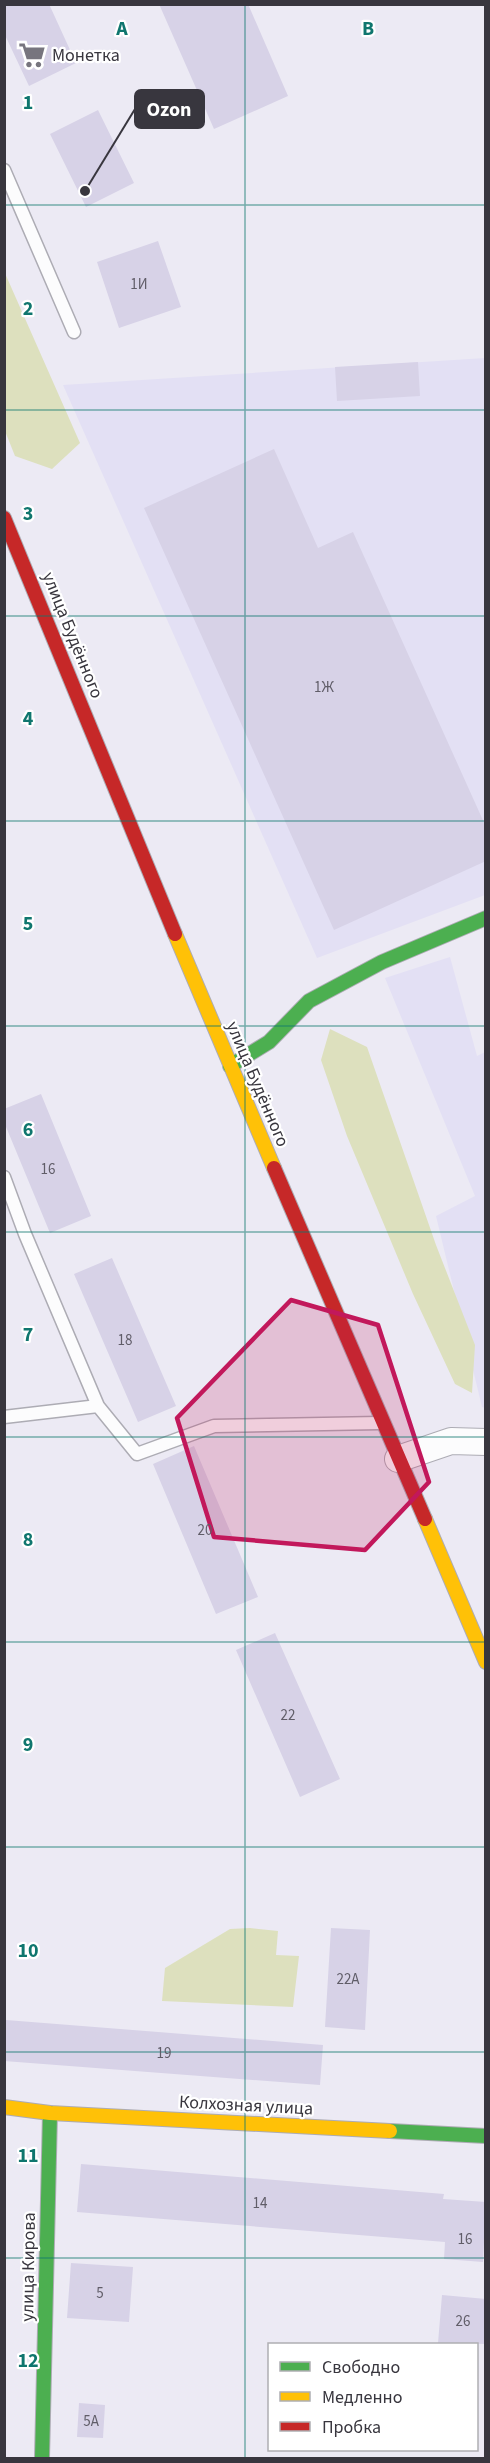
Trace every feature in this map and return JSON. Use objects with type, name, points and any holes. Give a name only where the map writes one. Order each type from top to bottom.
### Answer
[{"type":"main road","name":"улица Будённого","points":[[4,518],[15,569],[230,1066],[381,1423],[486,1662]]},
{"type":"main road","points":[[230,1066],[269,1042],[309,1001],[382,962],[486,918]]},
{"type":"main road","name":"Колхозная улица","points":[[4,2107],[50,2113],[327,2119],[486,2136]]},
{"type":"main road","name":"улица Кирова","points":[[42,2458],[50,2113]]},
{"type":"street","points":[[398,1459],[451,1441],[486,1442]]},
{"type":"lane","points":[[4,170],[74,332]]},
{"type":"lane","points":[[4,1177],[25,1234],[98,1407],[137,1454],[214,1426],[381,1423]]},
{"type":"lane","points":[[4,1417],[98,1407]]},
{"type":"highlighted area","points":[[291,1300],[378,1325],[429,1482],[365,1550],[214,1537],[177,1418]]},
{"type":"shaded area","points":[[485,358],[485,895],[317,958],[63,385]]},
{"type":"shaded area","points":[[450,957],[477,1056],[485,1052],[485,1408],[482,1407],[436,1216],[475,1196],[385,978]]},
{"type":"green space","points":[[4,271],[80,443],[52,469],[15,456],[5,431]]},
{"type":"green space","points":[[330,1029],[367,1047],[436,1245],[475,1345],[472,1393],[455,1384],[413,1294],[347,1136],[321,1060]]},
{"type":"green space","points":[[250,1928],[278,1931],[276,1955],[299,1956],[293,2007],[162,2001],[165,1968],[230,1929]]},
{"type":"building","points":[[4,4],[49,4],[76,63],[29,86],[4,33]]},
{"type":"building","points":[[159,4],[248,4],[288,96],[214,129]]},
{"type":"building","points":[[98,110],[134,183],[86,207],[50,134]]},
{"type":"building","points":[[158,241],[181,307],[119,328],[97,262]]},
{"type":"building","points":[[418,362],[420,396],[337,401],[335,367]]},
{"type":"building","points":[[274,449],[318,548],[353,532],[486,827],[486,861],[334,930],[144,508]]},
{"type":"building","points":[[41,1094],[91,1216],[50,1233],[4,1122],[4,1109]]},
{"type":"building","points":[[112,1258],[176,1406],[138,1422],[74,1274]]},
{"type":"building","points":[[194,1446],[258,1597],[216,1614],[153,1464]]},
{"type":"building","points":[[275,1633],[340,1779],[300,1797],[236,1650]]},
{"type":"building","points":[[331,1928],[370,1930],[365,2030],[325,2027]]},
{"type":"building","points":[[6,2020],[323,2045],[320,2085],[4,2061]]},
{"type":"building","points":[[81,2164],[444,2194],[443,2199],[486,2202],[483,2262],[444,2259],[445,2242],[77,2212]]},
{"type":"building","points":[[71,2263],[133,2267],[129,2322],[67,2318]]},
{"type":"building","points":[[442,2295],[486,2299],[486,2344],[438,2343]]},
{"type":"building","points":[[79,2403],[105,2405],[103,2438],[77,2437]]},
{"type":"traffic: fast","points":[[230,1066],[269,1042],[309,1001],[382,962],[486,918]]},
{"type":"traffic: fast","points":[[42,2458],[50,2113]]},
{"type":"traffic: fast","points":[[390,2131],[486,2136]]},
{"type":"traffic: slow","points":[[175,934],[274,1168]]},
{"type":"traffic: slow","points":[[425,1519],[486,1662]]},
{"type":"traffic: slow","points":[[4,2107],[50,2113],[390,2131]]},
{"type":"traffic: jam","points":[[4,518],[175,934]]},
{"type":"traffic: jam","points":[[274,1168],[425,1519]]},
{"type":"place","name":"Монетка","points":[[32,55]]},
{"type":"place","name":"Ozon","points":[[85,191]]}]
